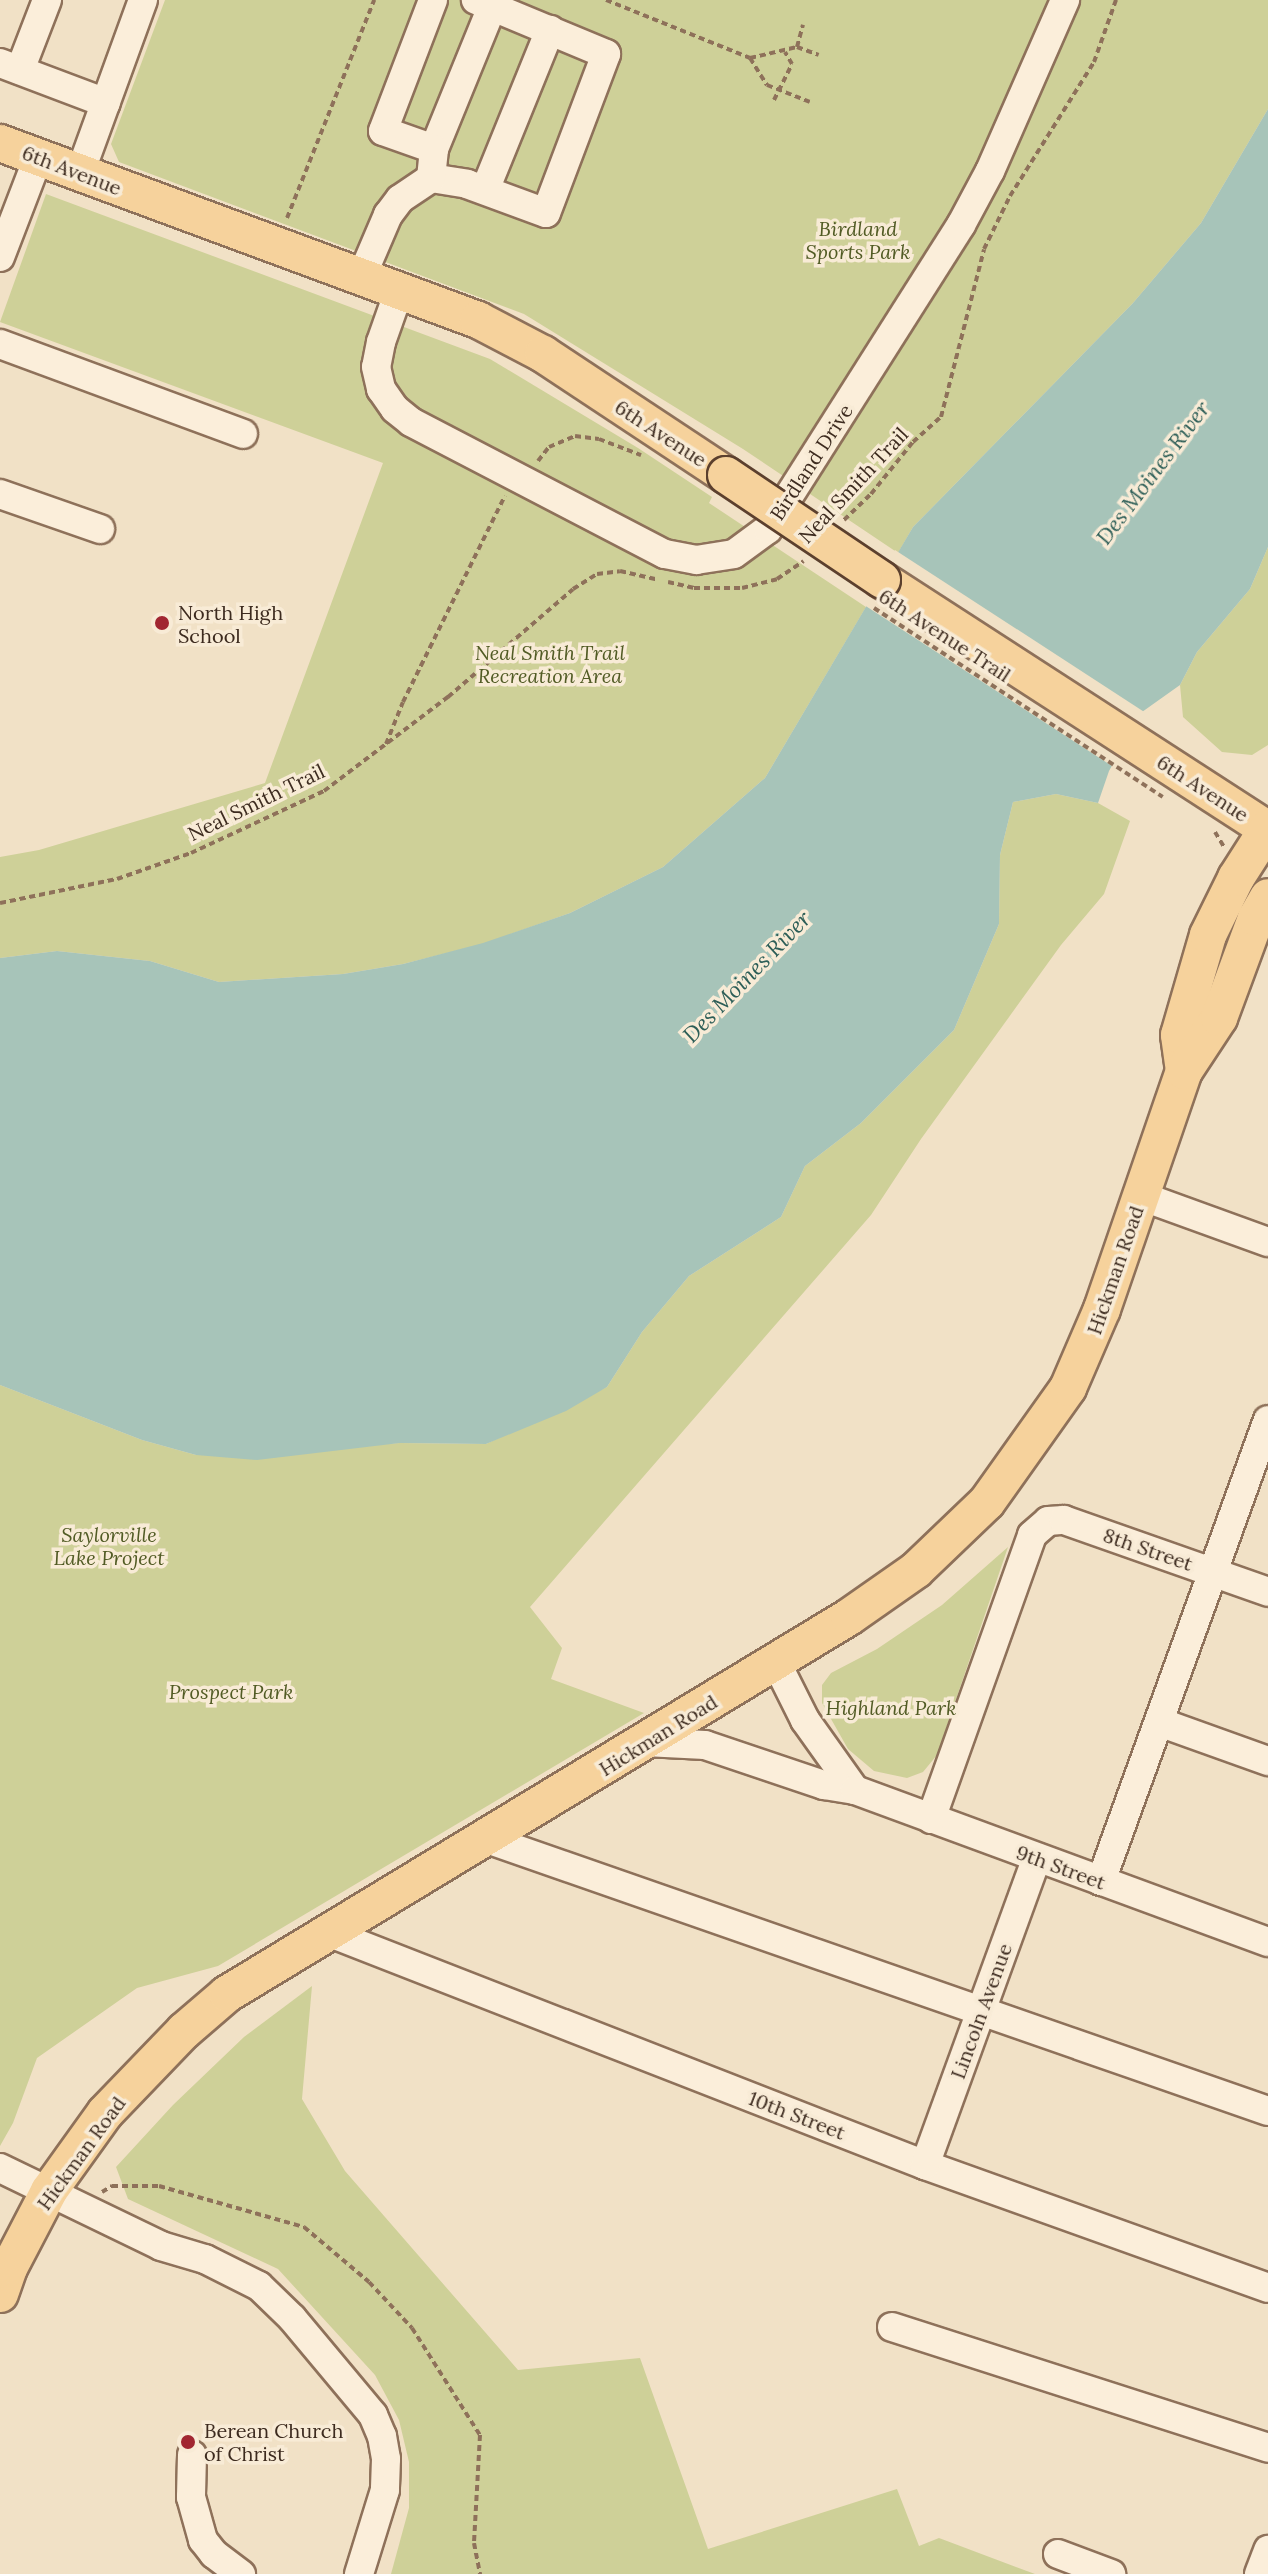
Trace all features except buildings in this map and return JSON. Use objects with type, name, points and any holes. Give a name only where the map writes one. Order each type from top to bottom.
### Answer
[{"type":"main road","name":"6th Avenue","points":[[0,143],[399,291],[515,338],[726,475],[1170,785],[1268,829]]},
{"type":"main road","name":"Hickman Road","points":[[1184,1071],[1179,1035],[1208,935],[1236,878],[1268,829]]},
{"type":"main road","name":"Hickman Road","points":[[0,2294],[9,2268],[64,2199],[105,2113],[184,2031],[227,1994],[776,1662],[916,1570],[987,1502],[1068,1388],[1098,1321],[1184,1071],[1219,1018],[1256,918],[1268,897]]},
{"type":"street","points":[[47,0],[10,66],[106,103]]},
{"type":"street","points":[[80,173],[143,0]]},
{"type":"street","points":[[433,0],[383,131],[434,149]]},
{"type":"street","name":"Birdland Drive","points":[[399,291],[381,342],[376,367],[381,389],[395,409],[411,422],[665,554],[710,560],[734,554],[751,545],[775,519],[961,225],[990,171],[1065,0]]},
{"type":"street","points":[[361,278],[388,215],[400,199],[431,178],[485,190],[546,213],[606,54],[484,3],[434,149],[431,178]]},
{"type":"street","points":[[485,190],[550,30]]},
{"type":"street","points":[[0,257],[38,158]]},
{"type":"street","points":[[0,344],[243,434]]},
{"type":"street","points":[[0,494],[100,529]]},
{"type":"street","points":[[1141,1196],[1268,1242]]},
{"type":"street","points":[[1101,1881],[1268,1421]]},
{"type":"street","name":"8th Street","points":[[931,1819],[1032,1535],[1048,1521],[1064,1520],[1268,1592]]},
{"type":"street","points":[[776,1662],[805,1720],[855,1790]]},
{"type":"street","points":[[1159,1722],[1268,1761]]},
{"type":"street","name":"9th Street","points":[[645,1742],[705,1745],[824,1785],[855,1790],[1268,1942]]},
{"type":"street","points":[[487,1839],[1268,2111]]},
{"type":"street","name":"Lincoln Avenue","points":[[925,2165],[1037,1858]]},
{"type":"street","name":"10th Street","points":[[330,1933],[925,2165],[1268,2288]]},
{"type":"street","points":[[0,2168],[161,2246],[205,2259],[259,2286],[292,2318],[366,2405],[382,2436],[386,2459],[385,2490],[359,2574]]},
{"type":"street","points":[[892,2327],[1268,2448]]},
{"type":"street","points":[[192,2455],[191,2497],[203,2540],[214,2554],[241,2574]]},
{"type":"street","points":[[1259,2574],[1268,2550]]},
{"type":"street","points":[[1058,2554],[1111,2574]]},
{"type":"path","points":[[286,220],[374,0]]},
{"type":"path","points":[[606,0],[750,58],[797,47],[819,55]]},
{"type":"path","name":"Neal Smith Trail","points":[[840,524],[871,494],[913,442],[941,417],[984,249],[1010,196],[1094,62],[1116,0]]},
{"type":"path","points":[[797,47],[803,25]]},
{"type":"path","points":[[774,100],[792,64],[785,52]]},
{"type":"path","points":[[750,58],[767,85],[810,102]]},
{"type":"path","points":[[533,469],[549,447],[575,436],[599,439],[646,456]]},
{"type":"path","points":[[385,746],[403,702],[508,490]]},
{"type":"path","points":[[790,553],[816,570]]},
{"type":"path","name":"Neal Smith Trail","points":[[0,903],[117,879],[191,853],[324,791],[460,687],[573,589],[597,574],[620,571],[694,588],[742,588],[777,579],[811,554]]},
{"type":"path","name":"6th Avenue Trail","points":[[870,605],[1170,785]]},
{"type":"path","points":[[64,2199],[112,2186],[159,2186],[304,2227],[369,2282],[412,2328],[480,2435],[474,2543],[480,2574]]},
{"type":"green space","name":"Birdland Sports Park","points":[[165,0],[1268,0],[1268,109],[1201,223],[1133,303],[913,527],[898,553],[743,449],[524,314],[119,162],[111,144]]},
{"type":"green space","name":"Neal Smith Trail Recreation Area","points":[[46,194],[490,359],[638,448],[712,497],[709,503],[866,607],[765,778],[663,867],[570,913],[483,944],[403,964],[343,974],[219,982],[150,961],[57,951],[0,958],[0,857],[39,850],[265,783],[383,463],[0,322]]},
{"type":"green space","points":[[1268,547],[1268,745],[1252,755],[1222,752],[1183,717],[1180,685],[1197,652],[1250,589]]},
{"type":"green space","name":"Prospect Park","points":[[1056,794],[1098,803],[1130,821],[1104,894],[1061,945],[921,1139],[871,1215],[530,1607],[562,1648],[551,1679],[644,1713],[218,1966],[137,1988],[37,2058],[13,2123],[0,2146],[0,1385],[142,1440],[196,1455],[400,1443],[486,1444],[607,1387],[642,1332],[689,1276],[781,1217],[805,1166],[861,1123],[954,1030],[999,924],[1000,855],[1013,802]]},
{"type":"green space","name":"Highland Park","points":[[1008,1547],[937,1755],[923,1772],[907,1778],[874,1771],[848,1749],[822,1703],[822,1685],[831,1673],[877,1649],[942,1605]]},
{"type":"green space","points":[[312,1986],[302,2099],[345,2171],[518,2370],[640,2358],[708,2549],[897,2489],[919,2546],[939,2538],[1035,2574],[391,2574],[409,2508],[409,2462],[399,2420],[375,2375],[278,2269],[128,2199],[116,2167],[173,2105],[244,2037]]},
{"type":"water","name":"Des Moines River","points":[[1268,109],[1268,547],[1250,589],[1197,652],[1180,685],[1142,712],[1109,771],[1098,803],[1056,794],[1013,802],[1000,855],[999,924],[954,1030],[861,1123],[805,1166],[781,1217],[689,1276],[642,1332],[607,1387],[566,1411],[486,1444],[400,1443],[257,1460],[196,1455],[142,1440],[0,1385],[0,958],[57,951],[150,961],[219,982],[343,974],[403,964],[483,943],[570,913],[663,867],[765,778],[913,527],[1133,303],[1201,223]]},
{"type":"pier","points":[[895,550],[1147,713],[1112,766],[861,603]]},
{"type":"place","name":"North High School","points":[[162,623]]},
{"type":"place","name":"Berean Church of Christ","points":[[188,2442]]},
{"type":"park label","name":"Saylorville Lake Project","points":[[109,1546]]}]
